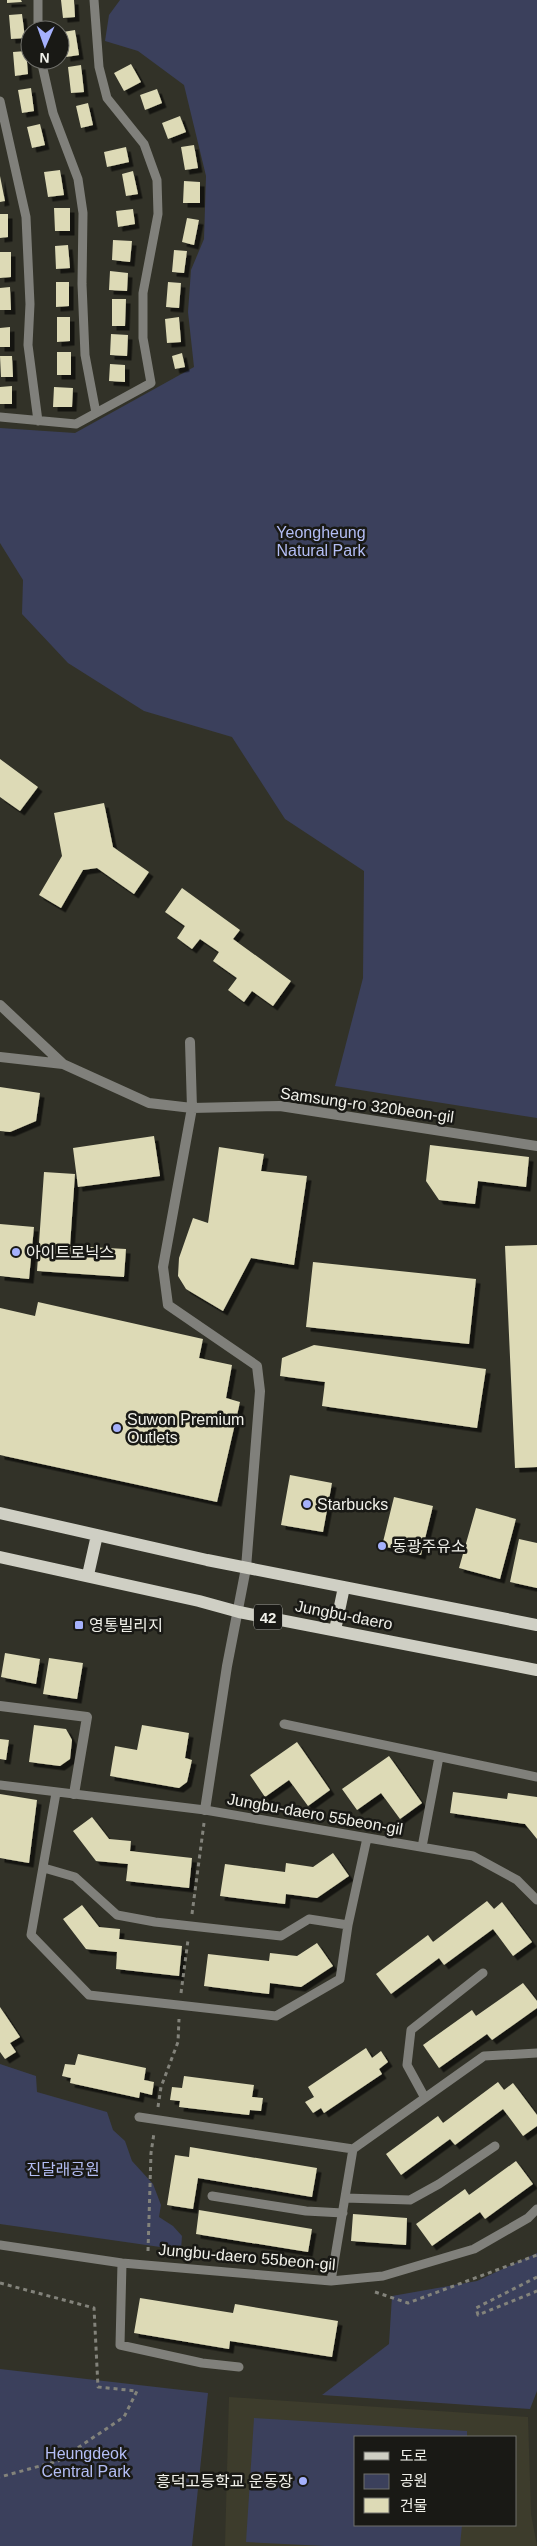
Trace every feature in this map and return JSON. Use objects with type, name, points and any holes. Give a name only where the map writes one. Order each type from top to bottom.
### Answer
[{"type":"main road","name":"Jungbu-daero","points":[[0,1513],[246,1568],[537,1625]]},
{"type":"main road","points":[[88,1575],[97,1535]]},
{"type":"main road","name":"Jungbu-daero","points":[[0,1557],[88,1575],[239,1612],[537,1670]]},
{"type":"main road","points":[[335,1630],[344,1587]]},
{"type":"street","points":[[0,1005],[63,1064]]},
{"type":"street","points":[[190,1042],[192,1108],[163,1267],[168,1305],[257,1366],[260,1392],[246,1568],[239,1612],[227,1666],[206,1810]]},
{"type":"street","points":[[0,1057],[63,1064]]},
{"type":"street","name":"Samsung-ro 320beon-gil","points":[[63,1064],[149,1103],[192,1108],[280,1106],[537,1146]]},
{"type":"street","points":[[0,1706],[87,1717],[74,1794]]},
{"type":"lane","points":[[38,0],[38,20]]},
{"type":"lane","points":[[0,417],[76,424],[151,384],[144,338],[143,293],[158,214],[157,180],[144,144],[107,98],[99,67],[94,0]]},
{"type":"lane","points":[[43,70],[53,113],[78,179],[83,213],[82,284],[85,355],[96,413]]},
{"type":"lane","points":[[0,101],[26,217],[29,296],[28,345],[38,420]]},
{"type":"lane","points":[[284,1724],[537,1778]]},
{"type":"lane","points":[[422,1847],[439,1758]]},
{"type":"lane","name":"Jungbu-daero 55beon-gil","points":[[0,1784],[206,1810],[473,1856],[517,1880],[537,1900]]},
{"type":"lane","points":[[56,1792],[31,1936],[89,1995],[276,2016],[340,1979],[348,1925],[367,1838]]},
{"type":"lane","points":[[44,1868],[75,1876],[117,1915],[190,1926],[281,1936],[309,1920],[348,1925]]},
{"type":"lane","points":[[425,2098],[407,2065],[411,2030],[483,1973]]},
{"type":"lane","points":[[139,2118],[353,2149],[484,2056],[537,2053]]},
{"type":"lane","points":[[345,2198],[410,2200],[439,2184],[495,2146]]},
{"type":"lane","points":[[331,2281],[353,2149]]},
{"type":"lane","points":[[212,2196],[306,2212],[343,2213]]},
{"type":"lane","name":"Jungbu-daero 55beon-gil","points":[[0,2245],[122,2263],[331,2281],[383,2276],[474,2249],[528,2218],[537,2208]]},
{"type":"lane","points":[[122,2263],[120,2345],[202,2363],[238,2366]]},
{"type":"path","points":[[148,2264],[151,2153],[161,2087],[178,2042],[179,2005],[206,1810]]},
{"type":"path","points":[[353,2279],[363,2288],[408,2302],[537,2255]]},
{"type":"path","points":[[537,2277],[476,2308],[478,2315],[537,2291]]},
{"type":"path","points":[[0,2283],[94,2308],[98,2387],[137,2391],[124,2416],[58,2461],[0,2477]]},
{"type":"shaded area","points":[[229,2397],[528,2417],[531,2514],[537,2546],[225,2546]]},
{"type":"green space","name":"Yeongheung Natural Park","points":[[120,0],[537,0],[537,1118],[335,1086],[363,978],[364,871],[285,819],[232,737],[144,711],[68,663],[22,614],[23,580],[0,543],[0,428],[75,433],[194,367],[188,312],[191,270],[204,239],[206,176],[184,85],[138,51],[105,41],[109,15]]},
{"type":"green space","name":"진달래공원","points":[[0,2064],[36,2076],[37,2092],[107,2112],[113,2130],[125,2141],[132,2161],[153,2184],[161,2205],[159,2217],[173,2226],[182,2236],[181,2250],[0,2224]]},
{"type":"green space","points":[[537,2253],[537,2391],[530,2409],[322,2395],[389,2344],[392,2296],[477,2281]]},
{"type":"green space","name":"Heungdeok Central Park","points":[[0,2369],[208,2393],[192,2546],[0,2546]]},
{"type":"green space","name":"흥덕고등학교 운동장","points":[[254,2418],[467,2431],[467,2436],[354,2436],[354,2526],[462,2526],[460,2546],[324,2546],[246,2542]]},
{"type":"building","points":[[7,0],[21,0],[22,2],[7,3]]},
{"type":"building","points":[[61,0],[74,0],[75,17],[63,18]]},
{"type":"building","points":[[22,14],[23,20],[20,20],[20,38],[11,39],[9,15]]},
{"type":"building","points":[[75,30],[79,55],[70,56],[70,31]]},
{"type":"building","points":[[20,51],[20,70],[28,70],[28,74],[15,76],[13,52]]},
{"type":"building","points":[[131,64],[141,82],[124,91],[114,73]]},
{"type":"building","points":[[81,65],[84,92],[71,93],[68,70],[70,67]]},
{"type":"building","points":[[31,88],[34,111],[22,113],[18,90]]},
{"type":"building","points":[[157,89],[162,103],[145,110],[140,95]]},
{"type":"building","points":[[88,103],[93,125],[81,128],[76,106]]},
{"type":"building","points":[[180,116],[186,132],[168,139],[162,123]]},
{"type":"building","points":[[40,124],[45,145],[32,148],[27,127]]},
{"type":"building","points":[[194,145],[198,168],[185,170],[181,147]]},
{"type":"building","points":[[126,147],[129,162],[107,167],[104,152]]},
{"type":"building","points":[[60,170],[64,195],[48,197],[44,172]]},
{"type":"building","points":[[133,171],[138,194],[126,196],[122,174]]},
{"type":"building","points":[[0,176],[5,201],[0,202]]},
{"type":"building","points":[[184,181],[200,182],[200,203],[183,203]]},
{"type":"building","points":[[54,208],[70,208],[70,231],[55,231]]},
{"type":"building","points":[[133,209],[135,224],[118,227],[116,211]]},
{"type":"building","points":[[0,214],[8,214],[8,237],[0,238]]},
{"type":"building","points":[[187,218],[199,220],[194,245],[182,242]]},
{"type":"building","points":[[113,240],[132,241],[130,262],[112,260]]},
{"type":"building","points":[[68,245],[70,268],[56,269],[55,246]]},
{"type":"building","points":[[174,250],[187,251],[184,273],[172,272]]},
{"type":"building","points":[[0,252],[11,252],[11,277],[0,278]]},
{"type":"building","points":[[110,271],[128,273],[127,291],[109,290]]},
{"type":"building","points":[[56,282],[69,282],[69,306],[56,307]]},
{"type":"building","points":[[168,282],[181,283],[179,308],[166,307]]},
{"type":"building","points":[[10,287],[11,310],[0,310],[0,288]]},
{"type":"building","points":[[112,299],[126,299],[125,326],[112,326]]},
{"type":"building","points":[[57,317],[70,317],[70,341],[57,342]]},
{"type":"building","points":[[179,317],[181,342],[167,343],[165,319]]},
{"type":"building","points":[[10,327],[10,347],[0,347],[0,328]]},
{"type":"building","points":[[111,334],[128,335],[127,356],[110,355]]},
{"type":"building","points":[[57,352],[71,352],[71,375],[57,375]]},
{"type":"building","points":[[182,353],[185,367],[175,369],[172,356]]},
{"type":"building","points":[[0,356],[12,356],[13,377],[1,377]]},
{"type":"building","points":[[110,364],[125,365],[125,382],[109,381]]},
{"type":"building","points":[[12,386],[12,404],[0,404],[0,387]]},
{"type":"building","points":[[54,387],[73,388],[72,407],[53,407]]},
{"type":"building","points":[[0,759],[38,787],[20,811],[0,797]]},
{"type":"building","points":[[104,803],[113,847],[149,872],[134,894],[97,868],[83,870],[61,908],[39,895],[62,856],[54,813]]},
{"type":"building","points":[[182,888],[240,930],[233,939],[291,981],[273,1006],[252,991],[244,1002],[228,990],[237,978],[213,961],[219,952],[200,939],[192,949],[177,938],[185,926],[165,912]]},
{"type":"building","points":[[0,1087],[40,1093],[36,1121],[10,1132],[0,1131]]},
{"type":"building","points":[[154,1136],[160,1176],[78,1187],[73,1148]]},
{"type":"building","points":[[430,1145],[529,1157],[526,1187],[478,1181],[475,1204],[439,1200],[426,1181]]},
{"type":"building","points":[[219,1147],[264,1154],[261,1171],[307,1176],[294,1265],[251,1258],[223,1311],[186,1289],[178,1276],[179,1258],[193,1218],[208,1223]]},
{"type":"building","points":[[44,1172],[75,1174],[70,1246],[126,1249],[124,1277],[37,1271]]},
{"type":"building","name":"아이트로닉스","points":[[0,1224],[34,1227],[29,1279],[0,1276]]},
{"type":"building","points":[[537,1245],[537,1467],[515,1468],[505,1246]]},
{"type":"building","points":[[313,1262],[476,1279],[469,1344],[306,1327]]},
{"type":"building","name":"Suwon Premium Outlets","points":[[38,1302],[203,1339],[199,1358],[232,1365],[226,1398],[240,1402],[217,1502],[0,1455],[0,1308],[35,1316]]},
{"type":"building","points":[[314,1345],[486,1369],[477,1428],[322,1406],[325,1382],[280,1376],[282,1358]]},
{"type":"building","name":"Starbucks","points":[[290,1475],[332,1483],[323,1532],[281,1525]]},
{"type":"building","points":[[394,1497],[433,1506],[421,1555],[382,1546]]},
{"type":"building","points":[[476,1508],[516,1519],[500,1579],[459,1568]]},
{"type":"building","points":[[519,1539],[537,1543],[537,1588],[510,1582]]},
{"type":"building","points":[[5,1653],[40,1659],[36,1684],[1,1677]]},
{"type":"building","points":[[49,1658],[83,1663],[77,1699],[43,1694]]},
{"type":"building","points":[[34,1725],[66,1729],[72,1740],[70,1759],[60,1766],[29,1762]]},
{"type":"building","points":[[142,1725],[189,1733],[185,1758],[192,1760],[187,1782],[179,1788],[110,1776],[115,1746],[137,1750]]},
{"type":"building","points":[[0,1739],[9,1740],[6,1760],[0,1759]]},
{"type":"building","points":[[297,1742],[330,1790],[308,1806],[289,1780],[265,1797],[250,1775]]},
{"type":"building","points":[[389,1756],[422,1803],[400,1819],[381,1793],[357,1810],[342,1789]]},
{"type":"building","points":[[453,1792],[507,1799],[508,1793],[537,1797],[537,1839],[525,1824],[450,1813]]},
{"type":"building","points":[[0,1794],[37,1800],[29,1863],[0,1858]]},
{"type":"building","points":[[92,1817],[109,1839],[131,1841],[130,1851],[192,1858],[189,1888],[126,1881],[128,1864],[96,1861],[73,1831]]},
{"type":"building","points":[[333,1853],[349,1876],[317,1898],[286,1894],[285,1904],[220,1896],[225,1864],[285,1872],[286,1863],[313,1867]]},
{"type":"building","points":[[487,1901],[494,1909],[502,1902],[532,1942],[513,1956],[493,1929],[444,1965],[439,1958],[391,1994],[376,1974],[428,1935],[433,1942]]},
{"type":"building","points":[[82,1905],[99,1927],[120,1929],[119,1939],[182,1946],[179,1976],[116,1969],[117,1952],[86,1949],[63,1919]]},
{"type":"building","points":[[317,1943],[333,1966],[301,1987],[270,1983],[269,1994],[204,1986],[208,1954],[269,1961],[270,1953],[297,1956]]},
{"type":"building","points":[[523,1983],[537,2001],[537,2008],[492,2040],[487,2034],[439,2068],[423,2045],[472,2010],[476,2016]]},
{"type":"building","points":[[0,2007],[20,2037],[10,2043],[16,2052],[5,2059],[0,2052]]},
{"type":"building","points":[[366,2048],[372,2058],[381,2051],[388,2062],[379,2069],[382,2074],[324,2113],[321,2108],[313,2113],[305,2102],[314,2097],[308,2087]]},
{"type":"building","points":[[78,2054],[146,2068],[144,2080],[154,2082],[152,2095],[140,2092],[139,2098],[70,2083],[71,2078],[62,2076],[65,2064],[75,2065]]},
{"type":"building","points":[[184,2076],[254,2085],[252,2097],[263,2098],[261,2111],[250,2110],[249,2115],[179,2107],[180,2101],[170,2100],[172,2087],[182,2088]]},
{"type":"building","points":[[498,2082],[504,2090],[513,2083],[537,2115],[537,2126],[523,2136],[503,2109],[455,2145],[450,2139],[401,2175],[386,2154],[438,2116],[443,2123]]},
{"type":"building","points":[[190,2147],[317,2168],[312,2197],[198,2178],[193,2209],[167,2205],[175,2155],[189,2157]]},
{"type":"building","points":[[516,2161],[533,2184],[485,2219],[480,2212],[432,2246],[416,2224],[465,2189],[469,2195]]},
{"type":"building","points":[[199,2210],[312,2229],[308,2252],[196,2234]]},
{"type":"building","points":[[353,2214],[407,2218],[406,2245],[351,2241]]},
{"type":"building","points":[[140,2298],[233,2313],[235,2304],[338,2321],[332,2357],[230,2341],[229,2349],[134,2333]]},
{"type":"place","name":"아이트로닉스","points":[[16,1252]]},
{"type":"place","name":"Suwon Premium Outlets","points":[[117,1428]]},
{"type":"place","name":"Starbucks","points":[[307,1504]]},
{"type":"place","name":"동광주유소","points":[[382,1546]]},
{"type":"place","name":"영통빌리지","points":[[79,1625]]},
{"type":"place","name":"흥덕고등학교 운동장","points":[[303,2481]]}]
